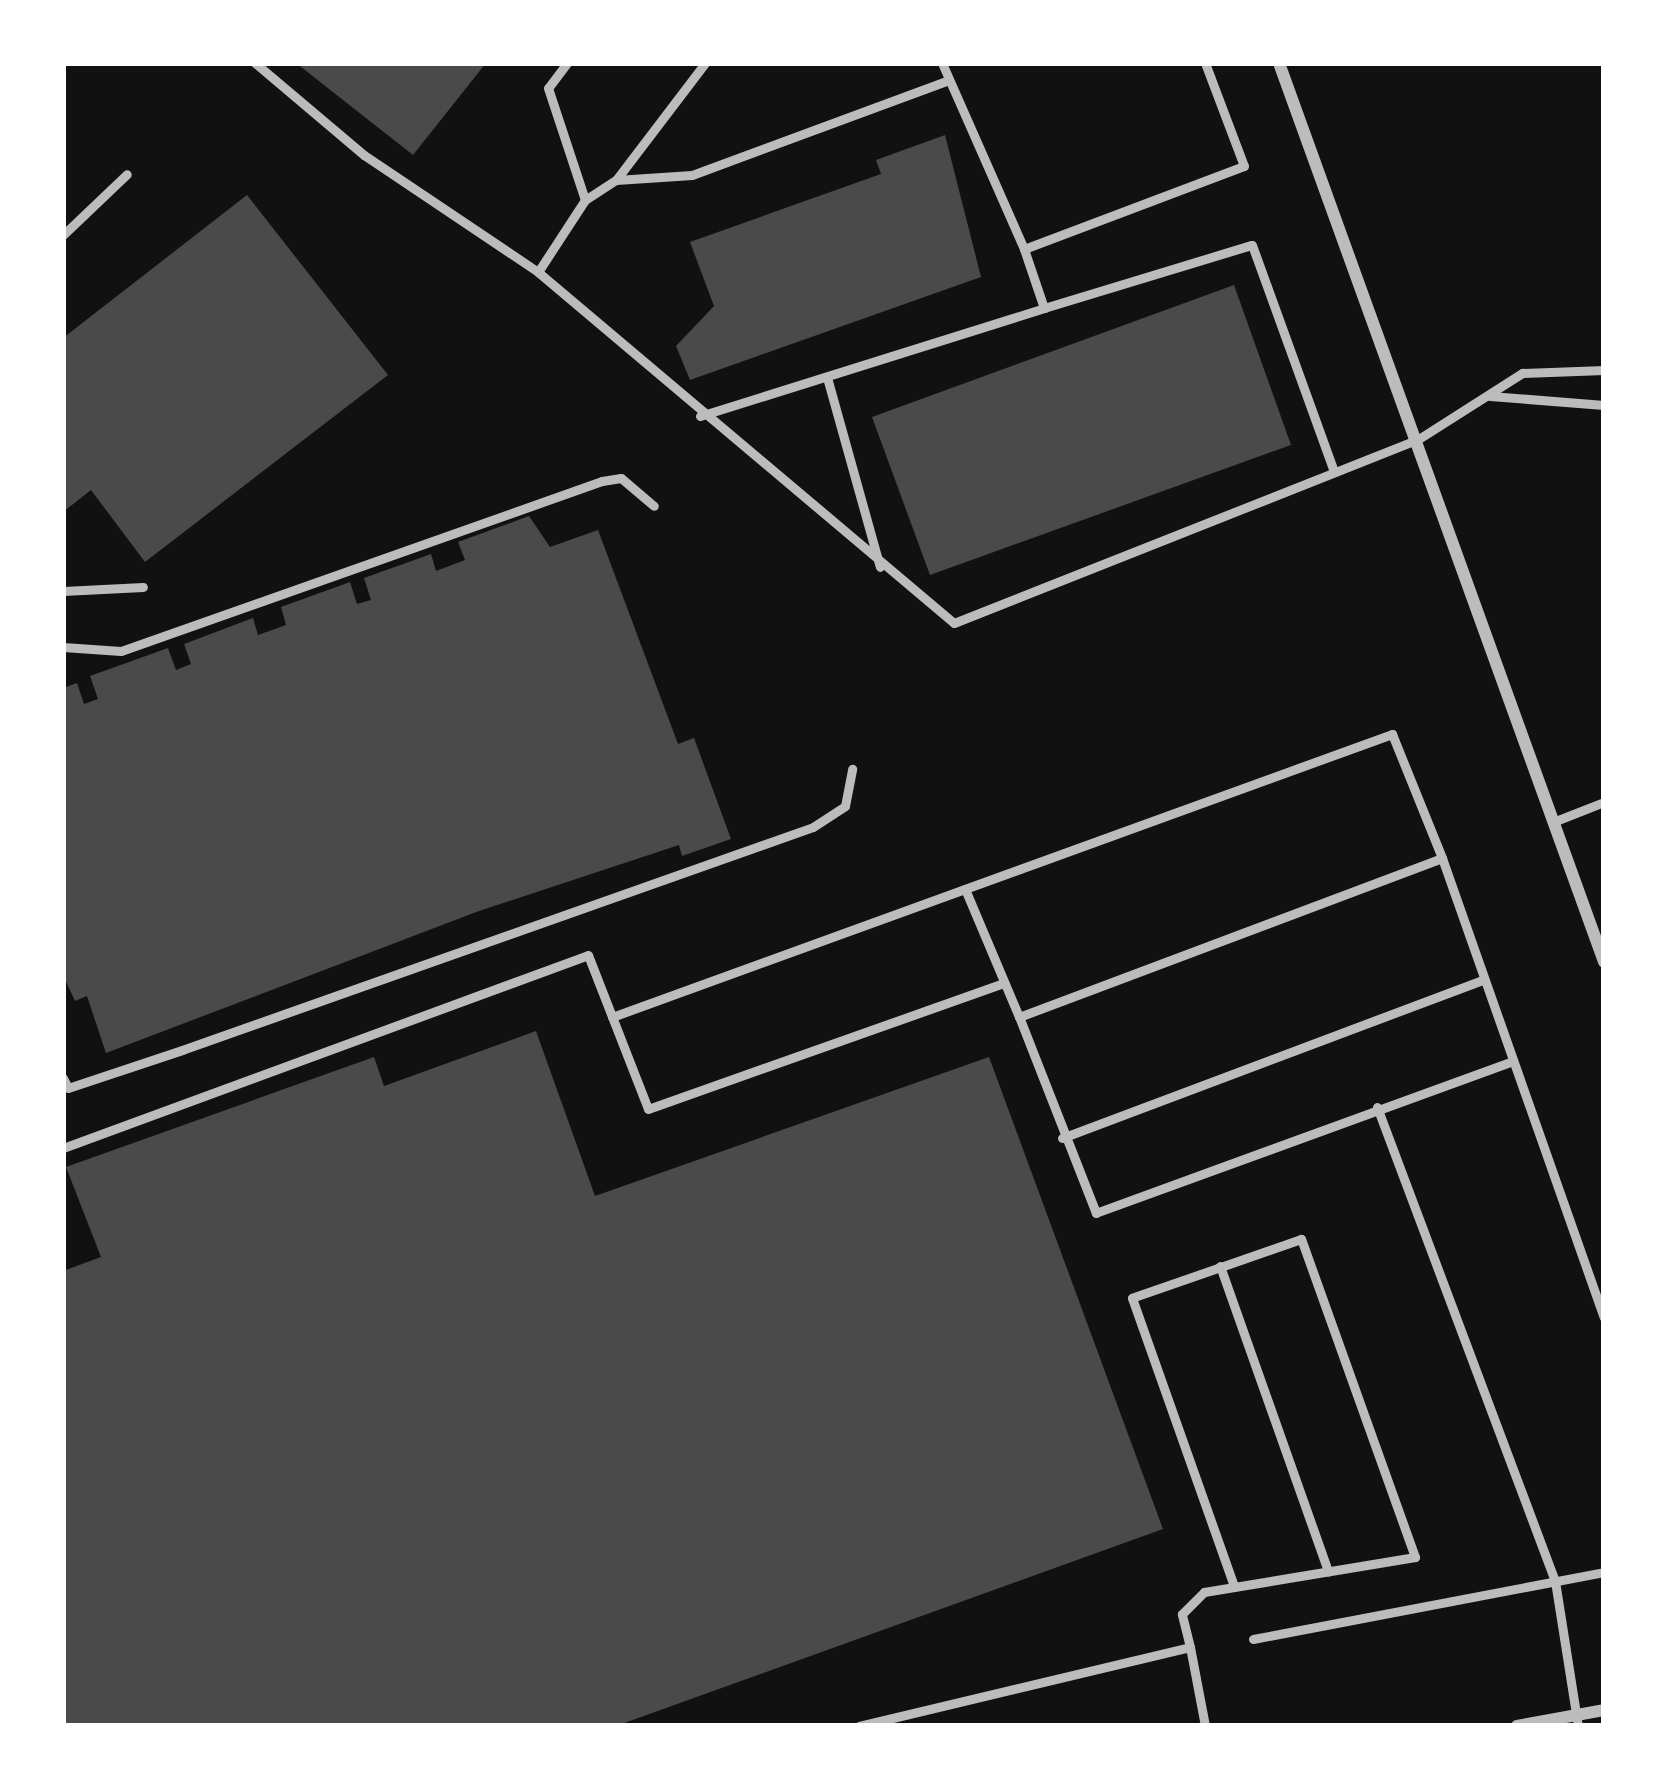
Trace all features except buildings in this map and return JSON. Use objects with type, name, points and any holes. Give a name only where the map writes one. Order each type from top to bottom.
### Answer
[{"type":"street","points":[[1279,63],[1604,962]]},
{"type":"street","points":[[1517,1726],[1578,1720],[1604,1710]]},
{"type":"lane","points":[[256,63],[364,154],[421,186],[538,272],[699,417],[954,623],[1417,440],[1522,374],[1604,370]]},
{"type":"lane","points":[[567,63],[548,88],[585,200]]},
{"type":"lane","points":[[538,272],[585,200],[616,180],[706,63]]},
{"type":"lane","points":[[1024,249],[1244,166],[1205,63]]},
{"type":"lane","points":[[946,64],[1024,249],[1043,308]]},
{"type":"lane","points":[[616,180],[692,175],[950,80]]},
{"type":"lane","points":[[63,236],[127,174]]},
{"type":"lane","points":[[699,417],[828,381],[1043,308],[1252,245],[1334,472]]},
{"type":"lane","points":[[828,381],[881,568]]},
{"type":"lane","points":[[1490,397],[1604,406]]},
{"type":"lane","points":[[63,647],[121,651],[602,481],[621,478],[654,506]]},
{"type":"lane","points":[[63,591],[143,587]]},
{"type":"lane","points":[[612,1017],[1392,734],[1442,858],[1604,1317]]},
{"type":"lane","points":[[63,1078],[68,1088],[182,1051],[813,826],[845,806],[852,769]]},
{"type":"lane","points":[[1553,822],[1604,802]]},
{"type":"lane","points":[[1019,1018],[1442,858]]},
{"type":"lane","points":[[965,889],[1096,1214],[1513,1061]]},
{"type":"lane","points":[[63,1148],[588,955],[648,1108],[1004,983]]},
{"type":"lane","points":[[1062,1138],[1483,980]]},
{"type":"lane","points":[[1377,1108],[1555,1581],[1578,1720]]},
{"type":"lane","points":[[1205,1726],[1182,1614],[1204,1592],[1414,1557],[1301,1239],[1132,1298],[1234,1586]]},
{"type":"lane","points":[[1220,1266],[1328,1570]]},
{"type":"lane","points":[[1253,1639],[1604,1572]]},
{"type":"lane","points":[[859,1726],[1190,1647]]}]
